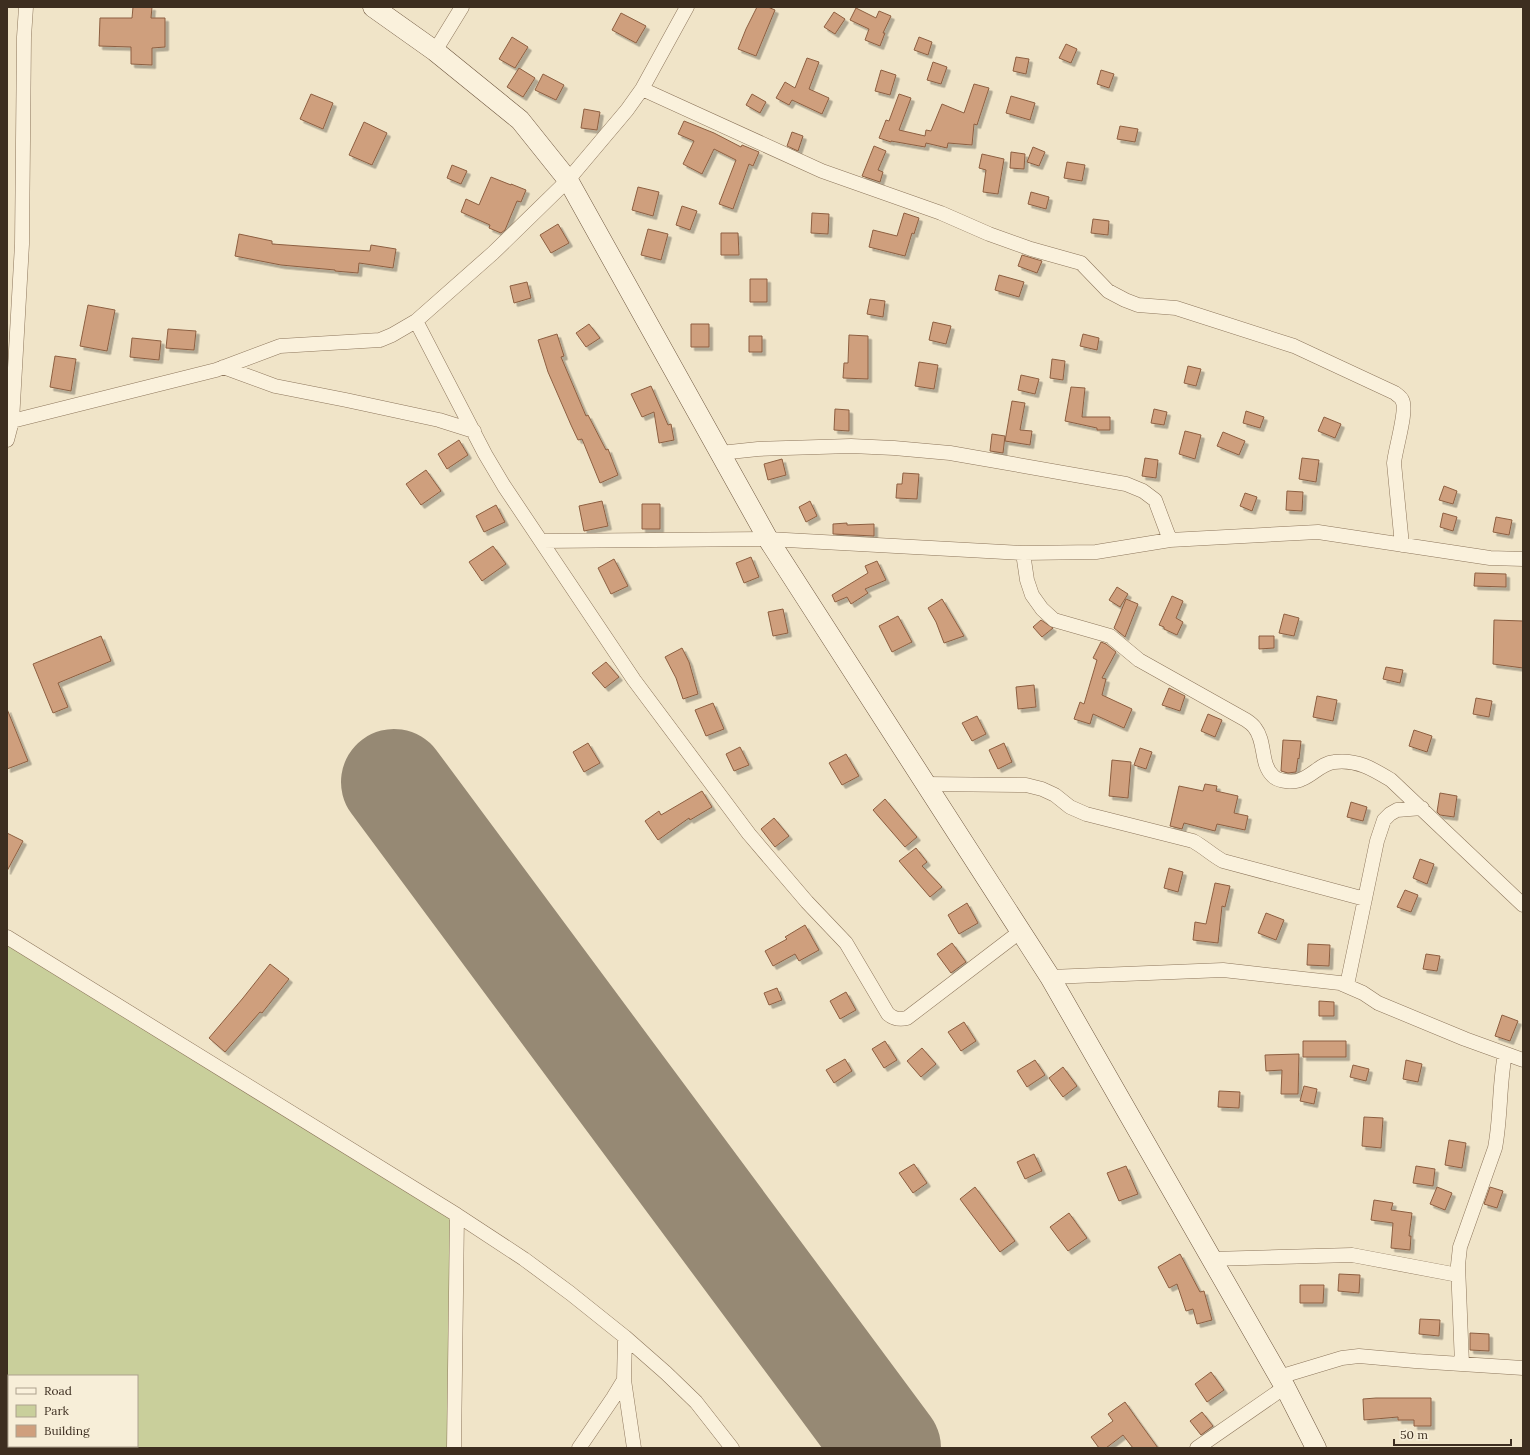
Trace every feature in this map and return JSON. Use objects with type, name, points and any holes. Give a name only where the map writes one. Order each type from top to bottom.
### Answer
[{"type":"street","points":[[7,440],[22,244],[24,37],[26,7]]},
{"type":"street","points":[[373,7],[435,51],[520,120],[568,180],[768,539],[1050,977],[1282,1382],[1316,1448]]},
{"type":"street","points":[[435,51],[462,7]]},
{"type":"street","points":[[9,421],[223,367],[280,346],[380,340],[416,321],[493,253],[568,180],[627,110],[642,89],[687,7]]},
{"type":"street","points":[[642,89],[822,171],[942,213],[989,234],[1031,249],[1081,263],[1108,291],[1125,300],[1138,305],[1176,308],[1294,346],[1395,393],[1402,400],[1405,408],[1394,452],[1402,545]]},
{"type":"street","points":[[416,321],[485,454],[504,486],[634,680],[749,834],[807,902],[846,943],[888,1014],[893,1018],[901,1020],[907,1018],[1021,931]]},
{"type":"street","points":[[223,367],[275,386],[439,420],[474,431]]},
{"type":"street","points":[[720,453],[758,449],[851,446],[894,448],[950,453],[1126,484],[1143,490],[1155,500],[1170,540]]},
{"type":"street","points":[[542,541],[768,539],[1023,553],[1096,552],[1170,540],[1318,532],[1490,558],[1523,559]]},
{"type":"street","points":[[1023,553],[1027,580],[1032,595],[1042,609],[1054,620],[1110,636],[1139,660],[1246,720],[1256,729],[1267,770],[1274,778],[1286,781],[1302,780],[1320,768],[1333,762],[1350,762],[1367,766],[1391,780],[1523,905]]},
{"type":"street","points":[[926,784],[1026,785],[1042,789],[1055,795],[1070,807],[1086,814],[1193,841],[1203,846],[1213,856],[1223,861],[1365,899]]},
{"type":"street","points":[[1347,985],[1377,841],[1384,820],[1397,810],[1422,808]]},
{"type":"street","points":[[7,937],[456,1215],[530,1263],[570,1293],[666,1373],[696,1402],[732,1448]]},
{"type":"street","points":[[1050,977],[1223,970],[1324,981],[1347,985],[1364,993],[1378,1003],[1465,1039],[1523,1060]]},
{"type":"street","points":[[1462,1364],[1458,1275],[1460,1247],[1495,1148],[1501,1074],[1505,1054]]},
{"type":"street","points":[[454,1448],[456,1215]]},
{"type":"street","points":[[1212,1259],[1352,1256],[1458,1275]]},
{"type":"street","points":[[624,1337],[624,1380],[634,1448]]},
{"type":"street","points":[[1197,1448],[1282,1382],[1342,1358],[1359,1356],[1523,1368]]},
{"type":"street","points":[[579,1448],[624,1380]]},
{"type":"green space","points":[[7,941],[453,1213],[451,1448],[7,1448]]},
{"type":"building","points":[[133,7],[152,7],[151,18],[165,18],[165,47],[152,48],[152,65],[131,64],[131,47],[99,46],[100,18],[132,18]]},
{"type":"building","points":[[757,7],[768,7],[775,10],[756,56],[738,49]]},
{"type":"building","points":[[856,8],[876,18],[879,11],[891,16],[883,33],[885,33],[880,46],[865,40],[869,29],[850,20]]},
{"type":"building","points":[[834,12],[845,19],[835,34],[824,27]]},
{"type":"building","points":[[621,13],[646,26],[636,43],[612,30]]},
{"type":"building","points":[[512,37],[528,47],[515,68],[499,59]]},
{"type":"building","points":[[919,37],[932,42],[928,55],[914,50]]},
{"type":"building","points":[[1066,44],[1077,49],[1071,63],[1059,58]]},
{"type":"building","points":[[1016,57],[1029,59],[1026,74],[1013,71]]},
{"type":"building","points":[[807,58],[819,62],[809,89],[829,98],[822,114],[792,100],[789,105],[776,98],[785,82],[795,88]]},
{"type":"building","points":[[933,62],[947,67],[941,84],[927,80]]},
{"type":"building","points":[[519,68],[535,78],[523,97],[507,87]]},
{"type":"building","points":[[881,70],[896,75],[890,95],[875,91]]},
{"type":"building","points":[[1101,70],[1114,74],[1109,88],[1097,84]]},
{"type":"building","points":[[543,74],[564,85],[556,100],[535,90]]},
{"type":"building","points":[[974,84],[989,88],[977,125],[974,124],[972,145],[948,143],[947,148],[926,143],[925,147],[891,142],[879,138],[886,120],[889,121],[899,94],[911,98],[899,130],[925,136],[926,130],[931,131],[942,104],[964,113]]},
{"type":"building","points":[[311,94],[333,103],[323,129],[300,119]]},
{"type":"building","points":[[752,94],[766,102],[760,113],[746,105]]},
{"type":"building","points":[[1011,96],[1035,103],[1030,120],[1006,113]]},
{"type":"building","points":[[584,109],[600,112],[597,130],[581,128]]},
{"type":"building","points":[[684,121],[714,133],[741,147],[742,145],[759,152],[753,166],[749,164],[733,209],[719,204],[736,160],[714,149],[702,174],[683,164],[694,141],[678,134]]},
{"type":"building","points":[[364,122],[387,133],[372,165],[349,155]]},
{"type":"building","points":[[1120,126],[1138,129],[1135,142],[1117,139]]},
{"type":"building","points":[[792,132],[803,136],[798,151],[787,146]]},
{"type":"building","points":[[874,146],[886,151],[878,170],[883,172],[880,182],[862,176]]},
{"type":"building","points":[[1033,147],[1045,152],[1039,166],[1027,162]]},
{"type":"building","points":[[1011,152],[1025,154],[1024,169],[1010,168]]},
{"type":"building","points":[[982,154],[1004,159],[998,194],[983,192],[986,170],[979,168]]},
{"type":"building","points":[[1067,162],[1085,165],[1082,181],[1064,178]]},
{"type":"building","points":[[452,165],[467,171],[461,184],[447,178]]},
{"type":"building","points":[[491,177],[526,190],[521,202],[517,201],[505,230],[501,233],[489,228],[490,225],[461,212],[466,199],[479,205]]},
{"type":"building","points":[[638,187],[659,192],[653,216],[632,210]]},
{"type":"building","points":[[1031,192],[1049,197],[1046,209],[1028,204]]},
{"type":"building","points":[[682,206],[697,211],[690,230],[676,225]]},
{"type":"building","points":[[812,213],[829,214],[828,234],[811,233]]},
{"type":"building","points":[[904,213],[919,218],[914,234],[912,233],[905,256],[869,247],[873,230],[897,236]]},
{"type":"building","points":[[1093,219],[1109,221],[1108,235],[1091,233]]},
{"type":"building","points":[[558,224],[569,243],[551,253],[540,235]]},
{"type":"building","points":[[648,229],[668,234],[661,260],[641,255]]},
{"type":"building","points":[[721,233],[738,233],[739,255],[721,255]]},
{"type":"building","points":[[239,234],[272,241],[272,244],[370,251],[371,245],[396,249],[393,268],[359,263],[358,273],[335,271],[281,265],[235,256]]},
{"type":"building","points":[[1022,255],[1042,261],[1037,273],[1018,266]]},
{"type":"building","points":[[999,275],[1024,282],[1019,297],[995,290]]},
{"type":"building","points":[[750,279],[767,279],[767,302],[750,302]]},
{"type":"building","points":[[527,282],[531,298],[514,303],[510,286]]},
{"type":"building","points":[[870,299],[885,301],[883,317],[867,314]]},
{"type":"building","points":[[88,305],[115,310],[107,351],[80,346]]},
{"type":"building","points":[[933,322],[951,326],[946,344],[929,340]]},
{"type":"building","points":[[589,324],[600,338],[586,347],[576,333]]},
{"type":"building","points":[[691,324],[709,324],[709,347],[691,347]]},
{"type":"building","points":[[168,329],[196,331],[194,350],[166,348]]},
{"type":"building","points":[[557,334],[564,356],[561,357],[586,416],[588,415],[606,450],[608,449],[618,475],[600,483],[582,439],[578,440],[548,372],[538,340]]},
{"type":"building","points":[[1083,334],[1099,338],[1097,350],[1080,346]]},
{"type":"building","points":[[849,335],[868,336],[868,379],[843,378],[844,363],[848,363]]},
{"type":"building","points":[[749,336],[762,336],[762,352],[749,352]]},
{"type":"building","points":[[132,338],[161,341],[159,360],[130,357]]},
{"type":"building","points":[[55,356],[76,359],[71,391],[50,387]]},
{"type":"building","points":[[1052,359],[1065,361],[1063,380],[1050,378]]},
{"type":"building","points":[[919,362],[938,365],[934,389],[915,386]]},
{"type":"building","points":[[1188,366],[1201,369],[1196,386],[1184,383]]},
{"type":"building","points":[[1021,375],[1039,379],[1035,394],[1018,390]]},
{"type":"building","points":[[651,386],[668,425],[671,424],[674,440],[659,443],[654,412],[642,417],[631,394]]},
{"type":"building","points":[[1071,387],[1085,388],[1082,417],[1110,417],[1110,430],[1097,430],[1097,428],[1065,421]]},
{"type":"building","points":[[1012,401],[1025,403],[1020,430],[1032,431],[1030,445],[1005,441]]},
{"type":"building","points":[[835,409],[849,410],[849,431],[834,430]]},
{"type":"building","points":[[1154,409],[1167,412],[1164,425],[1151,423]]},
{"type":"building","points":[[1246,411],[1264,417],[1260,428],[1243,423]]},
{"type":"building","points":[[1324,417],[1341,424],[1335,438],[1318,431]]},
{"type":"building","points":[[1185,431],[1201,435],[1195,459],[1179,454]]},
{"type":"building","points":[[1223,432],[1245,441],[1239,455],[1217,446]]},
{"type":"building","points":[[992,434],[1005,436],[1003,453],[990,451]]},
{"type":"building","points":[[459,440],[468,455],[447,469],[438,454]]},
{"type":"building","points":[[1145,458],[1158,460],[1156,478],[1142,476]]},
{"type":"building","points":[[1302,458],[1319,460],[1316,482],[1299,479]]},
{"type":"building","points":[[782,459],[786,475],[768,480],[764,464]]},
{"type":"building","points":[[426,470],[441,491],[421,505],[406,484]]},
{"type":"building","points":[[903,473],[919,474],[917,499],[896,498],[897,484],[902,484]]},
{"type":"building","points":[[1444,486],[1457,491],[1453,504],[1439,500]]},
{"type":"building","points":[[1287,491],[1303,492],[1302,511],[1286,510]]},
{"type":"building","points":[[1245,493],[1257,497],[1252,511],[1240,506]]},
{"type":"building","points":[[602,501],[608,526],[584,531],[579,506]]},
{"type":"building","points":[[810,501],[817,516],[806,522],[799,507]]},
{"type":"building","points":[[642,504],[660,504],[660,529],[642,529]]},
{"type":"building","points":[[496,505],[505,522],[484,532],[476,516]]},
{"type":"building","points":[[1443,513],[1457,517],[1453,531],[1440,527]]},
{"type":"building","points":[[1496,517],[1512,520],[1509,535],[1493,532]]},
{"type":"building","points":[[847,523],[847,525],[874,524],[874,536],[833,534],[833,524]]},
{"type":"building","points":[[493,546],[506,564],[482,581],[469,562]]},
{"type":"building","points":[[751,557],[759,577],[744,583],[736,563]]},
{"type":"building","points":[[614,559],[628,586],[611,594],[598,568]]},
{"type":"building","points":[[877,561],[886,580],[865,589],[868,593],[851,604],[847,597],[835,602],[832,595],[868,573],[865,566]]},
{"type":"building","points":[[1475,573],[1506,574],[1506,587],[1474,586]]},
{"type":"building","points":[[1117,587],[1128,594],[1120,607],[1109,600]]},
{"type":"building","points":[[1172,596],[1183,601],[1176,618],[1183,622],[1177,635],[1159,625]]},
{"type":"building","points":[[942,599],[964,636],[944,643],[936,622],[928,608]]},
{"type":"building","points":[[1126,599],[1138,604],[1125,637],[1114,628]]},
{"type":"building","points":[[783,609],[788,633],[773,636],[768,612]]},
{"type":"building","points":[[1284,614],[1299,618],[1294,636],[1279,633]]},
{"type":"building","points":[[898,616],[912,642],[892,652],[879,626]]},
{"type":"building","points":[[1041,620],[1053,628],[1042,637],[1033,627]]},
{"type":"building","points":[[1494,620],[1523,621],[1523,668],[1493,664]]},
{"type":"building","points":[[101,636],[111,661],[58,683],[68,707],[53,713],[33,664]]},
{"type":"building","points":[[1259,636],[1274,636],[1274,648],[1259,649]]},
{"type":"building","points":[[1101,642],[1116,652],[1102,678],[1106,679],[1102,695],[1132,709],[1124,728],[1093,714],[1090,724],[1074,719],[1080,702],[1084,704],[1097,660],[1093,658]]},
{"type":"building","points":[[682,648],[689,662],[698,694],[683,699],[676,678],[665,657]]},
{"type":"building","points":[[606,662],[619,677],[605,688],[592,673]]},
{"type":"building","points":[[1386,667],[1403,670],[1400,683],[1383,679]]},
{"type":"building","points":[[1034,685],[1036,707],[1018,709],[1016,687]]},
{"type":"building","points":[[1169,688],[1185,696],[1180,711],[1162,705]]},
{"type":"building","points":[[1317,696],[1337,700],[1333,721],[1313,717]]},
{"type":"building","points":[[1476,698],[1492,701],[1489,717],[1473,714]]},
{"type":"building","points":[[713,703],[724,729],[706,736],[695,710]]},
{"type":"building","points":[[7,709],[28,761],[7,769]]},
{"type":"building","points":[[1208,714],[1222,720],[1215,737],[1201,731]]},
{"type":"building","points":[[977,716],[986,734],[972,741],[962,723]]},
{"type":"building","points":[[1414,730],[1432,736],[1427,752],[1409,746]]},
{"type":"building","points":[[1283,740],[1301,741],[1296,772],[1288,773],[1281,771]]},
{"type":"building","points":[[588,743],[600,763],[584,772],[573,752]]},
{"type":"building","points":[[1004,743],[1012,762],[998,769],[989,750]]},
{"type":"building","points":[[740,747],[749,765],[734,771],[726,754]]},
{"type":"building","points":[[1140,748],[1152,752],[1146,769],[1134,765]]},
{"type":"building","points":[[846,754],[859,776],[842,785],[829,763]]},
{"type":"building","points":[[1112,760],[1131,762],[1128,798],[1109,796]]},
{"type":"building","points":[[1205,784],[1217,786],[1216,791],[1238,796],[1234,813],[1248,816],[1245,830],[1217,824],[1215,831],[1184,823],[1182,829],[1170,826],[1179,786],[1203,791]]},
{"type":"building","points":[[702,791],[712,807],[690,820],[689,818],[658,840],[645,821],[659,811],[661,815]]},
{"type":"building","points":[[1440,793],[1457,796],[1454,817],[1440,815],[1437,812]]},
{"type":"building","points":[[885,799],[917,837],[905,847],[873,810]]},
{"type":"building","points":[[1351,802],[1367,807],[1363,821],[1347,817]]},
{"type":"building","points":[[774,818],[789,836],[775,847],[761,829]]},
{"type":"building","points":[[7,833],[23,841],[7,871]]},
{"type":"building","points":[[916,848],[927,862],[922,866],[942,887],[930,897],[899,861]]},
{"type":"building","points":[[1420,859],[1434,864],[1427,884],[1413,878]]},
{"type":"building","points":[[1169,868],[1183,872],[1178,892],[1164,888]]},
{"type":"building","points":[[1215,883],[1230,886],[1225,907],[1222,906],[1218,943],[1193,940],[1195,922],[1206,924]]},
{"type":"building","points":[[1405,890],[1418,895],[1411,912],[1397,907]]},
{"type":"building","points":[[967,903],[978,923],[959,934],[948,915]]},
{"type":"building","points":[[1266,913],[1284,920],[1276,940],[1258,933]]},
{"type":"building","points":[[805,925],[819,950],[799,961],[795,954],[773,966],[765,951],[787,939],[785,937]]},
{"type":"building","points":[[952,943],[966,962],[951,973],[937,954]]},
{"type":"building","points":[[1308,944],[1330,945],[1329,966],[1307,965]]},
{"type":"building","points":[[1426,954],[1440,956],[1437,971],[1423,969]]},
{"type":"building","points":[[270,964],[289,979],[262,1013],[260,1012],[225,1052],[209,1038]]},
{"type":"building","points":[[777,988],[782,1000],[769,1005],[764,993]]},
{"type":"building","points":[[846,992],[856,1010],[840,1019],[830,1001]]},
{"type":"building","points":[[1319,1001],[1334,1002],[1334,1016],[1319,1016]]},
{"type":"building","points":[[1502,1015],[1518,1021],[1510,1041],[1495,1036]]},
{"type":"building","points":[[964,1022],[976,1041],[961,1051],[948,1032]]},
{"type":"building","points":[[885,1041],[897,1060],[884,1068],[872,1049]]},
{"type":"building","points":[[1303,1041],[1346,1041],[1346,1057],[1303,1057]]},
{"type":"building","points":[[922,1048],[936,1064],[921,1077],[907,1061]]},
{"type":"building","points":[[1299,1054],[1298,1094],[1281,1094],[1282,1070],[1266,1071],[1265,1055]]},
{"type":"building","points":[[845,1059],[852,1071],[834,1083],[826,1070]]},
{"type":"building","points":[[1035,1060],[1045,1075],[1027,1087],[1017,1071]]},
{"type":"building","points":[[1406,1060],[1422,1064],[1418,1082],[1403,1079]]},
{"type":"building","points":[[1353,1065],[1369,1069],[1366,1081],[1350,1077]]},
{"type":"building","points":[[1063,1067],[1077,1086],[1063,1097],[1049,1078]]},
{"type":"building","points":[[1304,1086],[1317,1089],[1314,1104],[1300,1101]]},
{"type":"building","points":[[1219,1091],[1240,1092],[1239,1108],[1218,1107]]},
{"type":"building","points":[[1364,1117],[1383,1118],[1381,1148],[1362,1146]]},
{"type":"building","points":[[1449,1140],[1466,1143],[1462,1168],[1445,1165]]},
{"type":"building","points":[[1034,1154],[1042,1171],[1025,1179],[1017,1162]]},
{"type":"building","points":[[914,1164],[927,1183],[913,1193],[899,1173]]},
{"type":"building","points":[[1126,1166],[1138,1194],[1119,1201],[1107,1173]]},
{"type":"building","points":[[1416,1166],[1435,1169],[1433,1186],[1413,1183]]},
{"type":"building","points":[[975,1187],[1015,1241],[1000,1252],[960,1199]]},
{"type":"building","points":[[1437,1187],[1452,1193],[1445,1210],[1430,1204]]},
{"type":"building","points":[[1490,1187],[1503,1191],[1497,1208],[1484,1204]]},
{"type":"building","points":[[1374,1200],[1393,1203],[1391,1210],[1412,1213],[1409,1236],[1411,1236],[1410,1250],[1391,1248],[1393,1223],[1371,1220]]},
{"type":"building","points":[[1069,1213],[1087,1238],[1068,1251],[1050,1227]]},
{"type":"building","points":[[1180,1254],[1200,1292],[1204,1291],[1212,1320],[1197,1324],[1193,1309],[1186,1311],[1177,1284],[1169,1288],[1158,1267]]},
{"type":"building","points":[[1339,1274],[1360,1275],[1359,1293],[1338,1291]]},
{"type":"building","points":[[1300,1285],[1324,1285],[1323,1303],[1300,1303]]},
{"type":"building","points":[[1420,1319],[1440,1320],[1439,1336],[1419,1334]]},
{"type":"building","points":[[1470,1333],[1489,1334],[1489,1351],[1470,1350]]},
{"type":"building","points":[[1211,1372],[1224,1390],[1207,1402],[1195,1384]]},
{"type":"building","points":[[1431,1398],[1431,1426],[1414,1426],[1414,1420],[1398,1420],[1398,1417],[1364,1420],[1363,1399]]},
{"type":"building","points":[[1125,1402],[1158,1448],[1133,1448],[1123,1435],[1106,1448],[1099,1448],[1091,1437],[1113,1421],[1108,1414]]},
{"type":"building","points":[[1202,1412],[1213,1426],[1201,1435],[1190,1421]]},
{"type":"runway","points":[[394,782],[888,1448]]}]
